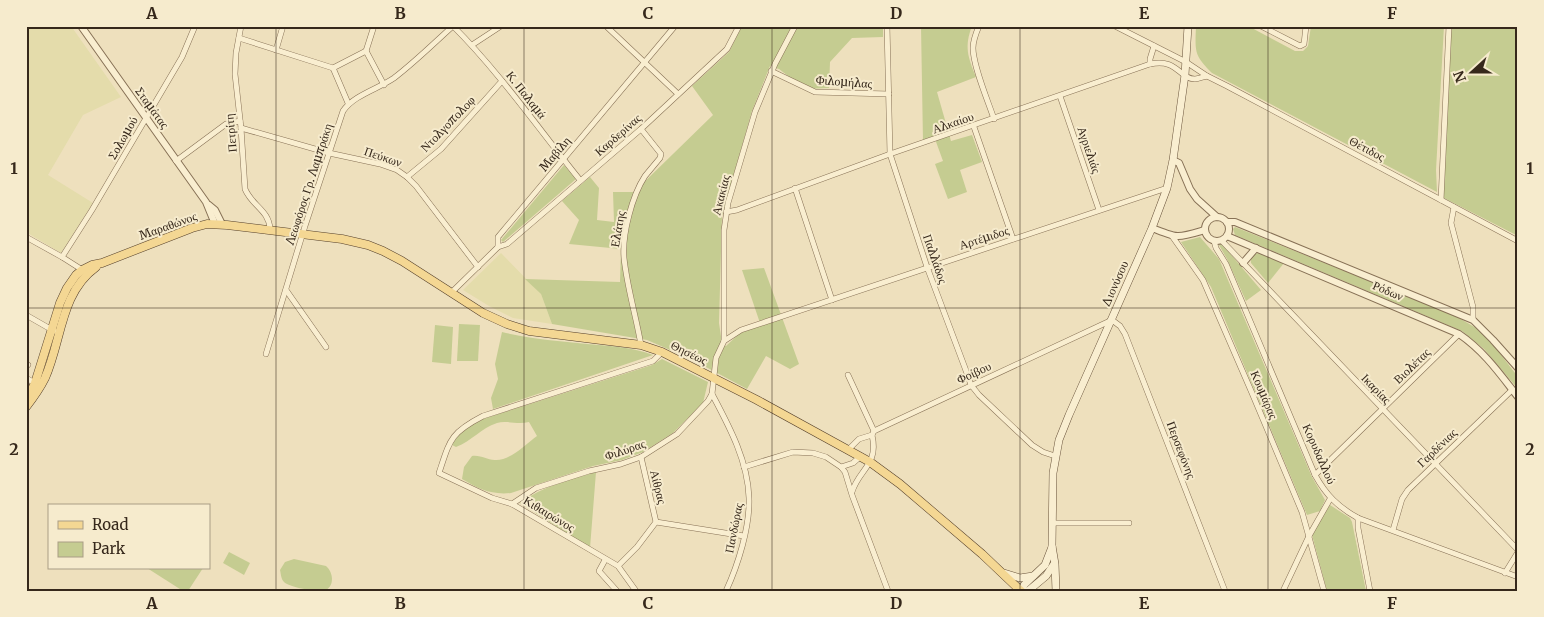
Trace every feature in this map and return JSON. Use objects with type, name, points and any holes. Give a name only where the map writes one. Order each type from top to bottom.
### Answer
[{"type":"main road","name":"Διονύσου","points":[[1057,588],[1052,546],[1055,456],[1069,415],[1152,228],[1167,188],[1173,160],[1185,75],[1188,26]]},
{"type":"main road","name":"Μαραθώνος","points":[[26,401],[36,382],[72,295],[85,272],[102,263],[202,225],[218,224],[303,234]]},
{"type":"main road","name":"Θησέως","points":[[303,234],[342,239],[368,245],[383,251],[483,313],[507,324],[529,331],[641,345],[662,352],[861,456],[900,484],[1004,573],[1022,591]]},
{"type":"main road","name":"Μαραθώνος","points":[[26,407],[45,378],[56,342],[56,330]]},
{"type":"main road","name":"Διονύσου","points":[[1022,591],[1024,585],[1045,565],[1052,546]]},
{"type":"main road","points":[[1028,591],[1046,576],[1054,564]]},
{"type":"main road","points":[[1004,573],[1020,578],[1035,575]]},
{"type":"street","name":"Σταμάτας","points":[[80,26],[206,202],[218,224]]},
{"type":"street","name":"Σολωμού","points":[[62,257],[97,202],[182,57],[195,26]]},
{"type":"street","name":"Πετρίτη","points":[[241,26],[235,74],[245,189],[268,217],[270,229]]},
{"type":"street","points":[[276,50],[283,26]]},
{"type":"street","points":[[239,38],[333,68],[366,51],[374,26]]},
{"type":"street","points":[[472,45],[501,26]]},
{"type":"street","points":[[606,26],[678,94]]},
{"type":"street","name":"Μαβίλη","points":[[451,293],[498,246],[498,237],[675,26]]},
{"type":"street","name":"Καρδερίνας","points":[[498,246],[507,244],[641,129],[727,49],[739,26]]},
{"type":"street","name":"Ακακίας","points":[[713,378],[716,358],[724,341],[724,230],[726,212],[755,112],[772,71],[795,26]]},
{"type":"street","name":"Παλλάδος","points":[[887,26],[890,154],[927,267],[972,385],[979,395],[1032,445],[1042,452],[1055,456]]},
{"type":"street","points":[[979,26],[974,38],[974,60],[994,120]]},
{"type":"street","name":"Θέτιδος","points":[[1115,26],[1186,62],[1207,76],[1518,241]]},
{"type":"street","points":[[1261,26],[1300,46],[1304,44],[1306,26]]},
{"type":"street","points":[[1441,200],[1449,26]]},
{"type":"street","points":[[333,68],[348,103],[384,85],[448,28]]},
{"type":"street","name":"Κ. Παλαμά","points":[[448,28],[472,45],[580,180]]},
{"type":"street","points":[[1150,64],[1154,46]]},
{"type":"street","points":[[366,51],[384,85]]},
{"type":"street","name":"Αλκαίου","points":[[726,212],[1150,64],[1166,63],[1185,75]]},
{"type":"street","name":"Φιλομήλας","points":[[772,71],[815,92],[889,94]]},
{"type":"street","name":"Θέτιδος","points":[[1185,75],[1196,80],[1207,76]]},
{"type":"street","name":"Ντολγοπολοφ","points":[[406,177],[441,148],[502,81]]},
{"type":"street","name":"Αγριελιάς","points":[[1060,96],[1099,210]]},
{"type":"street","name":"Λεωφόρος Γρ. Λαμπράκη","points":[[266,354],[329,153],[343,111],[348,103]]},
{"type":"street","points":[[176,161],[226,124],[240,121]]},
{"type":"street","points":[[974,126],[1013,239]]},
{"type":"street","name":"Πεύκων","points":[[241,128],[397,170],[416,186],[478,267]]},
{"type":"street","name":"Ελάτης","points":[[641,129],[661,154],[660,158],[644,177],[636,196],[628,219],[624,242],[624,257],[641,345]]},
{"type":"street","points":[[1173,160],[1179,163],[1190,189],[1197,199],[1217,218],[1227,222],[1229,229],[1221,239],[1208,237],[1205,230],[1207,223],[1217,218]]},
{"type":"street","points":[[795,188],[832,300]]},
{"type":"street","name":"Αρτέμιδος","points":[[724,341],[741,330],[1167,188]]},
{"type":"street","points":[[1454,207],[1451,222],[1473,307],[1473,320]]},
{"type":"street","name":"Ρόδων","points":[[1227,222],[1234,222],[1473,320],[1518,368]]},
{"type":"street","points":[[1152,228],[1179,237],[1205,230]]},
{"type":"street","name":"Κουμάρας","points":[[1172,236],[1203,280],[1295,495],[1309,536],[1324,591]]},
{"type":"street","points":[[26,237],[85,272]]},
{"type":"street","name":"Ρόδων","points":[[1221,239],[1256,248],[1459,334],[1474,344],[1518,397]]},
{"type":"street","name":"Ικαρίας","points":[[1221,239],[1518,551]]},
{"type":"street","name":"Κορυδαλλού","points":[[1221,239],[1216,248],[1226,264],[1315,475],[1330,499],[1358,518],[1518,578]]},
{"type":"street","points":[[1243,263],[1256,248]]},
{"type":"street","points":[[286,290],[326,347]]},
{"type":"street","points":[[26,315],[56,330]]},
{"type":"street","name":"Φοίβου","points":[[849,449],[859,439],[1112,320]]},
{"type":"street","name":"Περσεφόνης","points":[[1112,320],[1120,326],[1125,334],[1225,591]]},
{"type":"street","name":"Βιολέτας","points":[[1315,475],[1459,334]]},
{"type":"street","name":"Κιθαιρώνος","points":[[636,591],[618,566],[512,504],[492,498],[439,473],[447,448],[455,433],[467,424],[482,416],[653,361],[662,352]]},
{"type":"street","points":[[848,375],[873,433],[874,451],[870,462],[852,490],[852,495]]},
{"type":"street","points":[[26,378],[36,382]]},
{"type":"street","points":[[712,394],[713,378]]},
{"type":"street","name":"Γαρδένιας","points":[[1393,530],[1402,499],[1408,490],[1512,390]]},
{"type":"street","name":"Φιλύρας","points":[[512,504],[536,488],[640,457],[677,434],[708,401],[712,394]]},
{"type":"street","name":"Πανδώρας","points":[[712,394],[730,428],[744,467],[750,498],[747,526],[734,572],[726,591]]},
{"type":"street","points":[[744,467],[794,452],[813,453],[826,457],[841,467],[845,472],[888,591]]},
{"type":"street","points":[[841,467],[853,463],[861,456]]},
{"type":"street","name":"Αίθρας","points":[[618,566],[641,542],[656,522],[640,457]]},
{"type":"street","points":[[1282,591],[1309,536],[1330,499]]},
{"type":"street","points":[[1358,518],[1358,528],[1370,591]]},
{"type":"street","points":[[656,522],[744,536]]},
{"type":"street","points":[[1052,523],[1129,523]]},
{"type":"street","points":[[1505,573],[1518,551]]},
{"type":"street","points":[[605,560],[599,571],[617,591]]},
{"type":"shaded area","points":[[26,26],[71,26],[121,97],[83,115],[48,175],[93,203],[61,253],[26,232]]},
{"type":"shaded area","points":[[501,253],[541,294],[552,324],[513,318],[463,290]]},
{"type":"green space","points":[[742,26],[883,26],[883,37],[852,38],[830,62],[829,88],[805,89],[779,69],[770,66],[752,111],[722,216],[719,323],[722,343],[726,346],[741,332],[761,326],[742,270],[764,268],[799,364],[790,369],[766,356],[747,389],[691,359],[647,340],[552,324],[541,294],[525,279],[620,282],[621,249],[569,244],[579,220],[562,201],[590,177],[599,188],[597,220],[614,222],[613,192],[634,192],[713,115],[692,86],[729,52]]},
{"type":"green space","points":[[921,26],[972,26],[968,40],[968,52],[976,77],[937,92],[951,141],[972,135],[982,162],[960,170],[967,192],[948,199],[935,164],[943,161],[935,139],[923,142]]},
{"type":"green space","points":[[1196,26],[1248,26],[1295,51],[1303,51],[1308,46],[1311,26],[1444,26],[1436,170],[1437,192],[1212,73],[1197,53]]},
{"type":"green space","points":[[1451,26],[1518,26],[1518,236],[1442,197]]},
{"type":"green space","points":[[564,165],[576,179],[503,242],[501,240]]},
{"type":"green space","points":[[1235,227],[1454,315],[1476,328],[1492,343],[1518,377],[1518,389],[1484,349],[1462,331],[1235,235],[1233,229]]},
{"type":"green space","points":[[1200,237],[1219,259],[1312,477],[1325,500],[1320,511],[1307,515],[1211,287],[1181,242]]},
{"type":"green space","points":[[1222,244],[1261,290],[1246,301],[1219,245]]},
{"type":"green space","points":[[1258,253],[1284,263],[1268,283],[1251,263],[1252,256]]},
{"type":"green space","points":[[459,324],[480,325],[478,361],[457,361]]},
{"type":"green space","points":[[435,325],[453,327],[451,364],[432,362]]},
{"type":"green space","points":[[502,332],[545,339],[621,347],[653,355],[493,409],[491,398],[498,379],[495,364]]},
{"type":"green space","points":[[662,359],[708,382],[703,403],[673,433],[643,452],[511,493],[497,493],[485,490],[462,479],[464,467],[472,456],[501,460],[518,451],[537,436],[529,422],[500,422],[491,425],[456,447],[452,445],[459,434],[471,425],[483,419],[652,365]]},
{"type":"green space","points":[[596,472],[590,548],[520,503],[547,488]]},
{"type":"green space","points":[[1330,505],[1350,518],[1352,522],[1366,591],[1327,591],[1312,535]]},
{"type":"green space","points":[[229,552],[250,563],[244,575],[223,563]]},
{"type":"green space","points":[[294,559],[326,566],[332,578],[329,588],[322,591],[311,590],[297,588],[284,582],[280,570],[285,562]]},
{"type":"green space","points":[[150,570],[202,570],[188,591],[183,591]]}]
